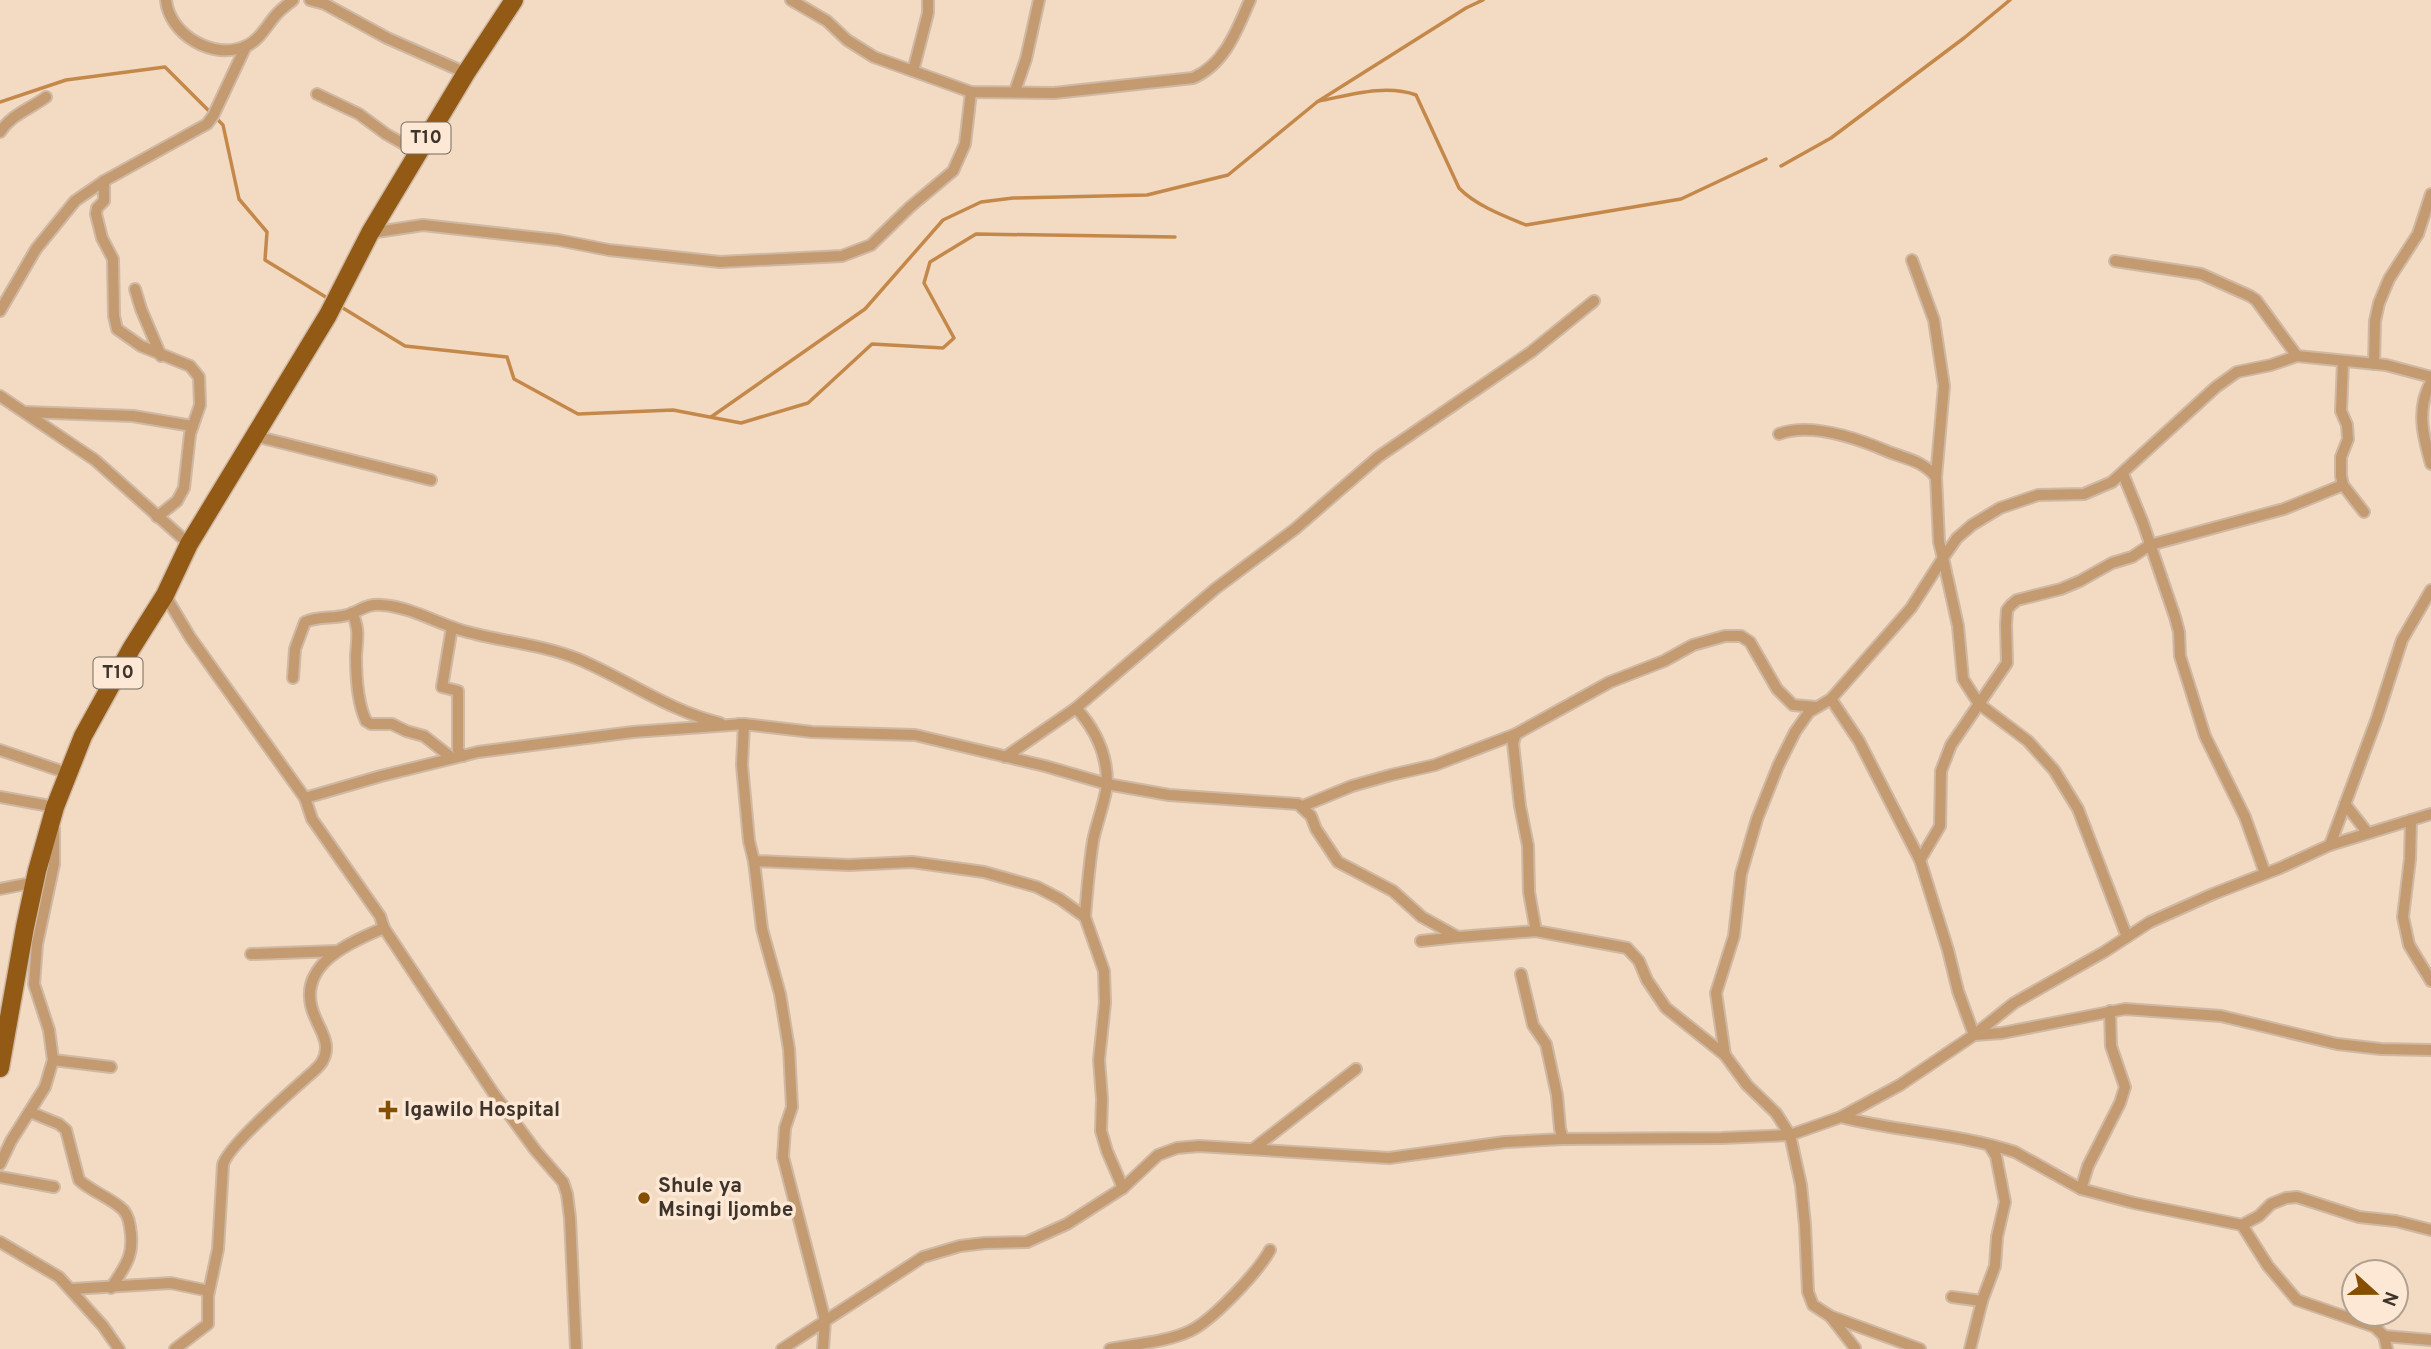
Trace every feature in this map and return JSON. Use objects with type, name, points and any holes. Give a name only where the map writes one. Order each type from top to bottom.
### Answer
[{"type":"highway","name":"T10","points":[[0,1068],[25,927],[36,882],[55,807],[83,736],[131,649],[165,595],[189,544],[328,315],[370,233],[466,73],[514,0]]},
{"type":"street","points":[[166,0],[166,9],[174,24],[194,41],[223,50],[246,46],[293,0]]},
{"type":"street","points":[[310,0],[325,2],[387,38],[466,73]]},
{"type":"street","points":[[791,0],[827,21],[847,40],[874,57],[971,92],[1054,93],[1192,78],[1208,70],[1223,54],[1250,0]]},
{"type":"street","points":[[913,71],[928,13],[928,0]]},
{"type":"street","points":[[1015,91],[1026,59],[1040,0]]},
{"type":"street","points":[[0,311],[24,267],[75,201],[104,181],[207,124],[246,46]]},
{"type":"street","points":[[370,233],[424,225],[720,262],[842,256],[871,245],[953,171],[965,144],[971,92]]},
{"type":"street","points":[[317,94],[365,117],[386,134],[418,152]]},
{"type":"street","points":[[0,132],[11,118],[46,97]]},
{"type":"street","points":[[104,181],[104,201],[97,208],[96,214],[102,238],[113,259],[115,323],[119,331],[132,341],[161,356],[190,366],[199,375],[200,405],[192,426],[184,488],[177,501],[157,517]]},
{"type":"street","points":[[2374,364],[2375,321],[2379,303],[2389,279],[2418,234],[2431,194]]},
{"type":"street","points":[[1912,260],[1934,320],[1944,386],[1936,477],[1939,541],[1958,626],[1963,678],[1979,704],[2028,741],[2054,770],[2078,809],[2127,937]]},
{"type":"street","points":[[2115,261],[2200,274],[2250,296],[2256,300],[2297,356]]},
{"type":"street","points":[[135,289],[161,356]]},
{"type":"street","points":[[1005,757],[1076,708],[1215,589],[1295,529],[1378,457],[1531,352],[1594,301]]},
{"type":"street","points":[[1725,1055],[1716,993],[1734,936],[1741,874],[1757,820],[1778,766],[1795,732],[1809,712],[1831,699],[1911,608],[1957,538],[1972,524],[2000,508],[2038,495],[2084,494],[2105,486],[2123,474],[2229,376],[2297,356],[2374,364],[2431,379],[2424,396],[2422,414],[2424,438],[2431,464]]},
{"type":"street","points":[[2343,362],[2341,411],[2347,425],[2348,439],[2340,466],[2343,485],[2364,512]]},
{"type":"street","points":[[0,396],[95,460],[189,544]]},
{"type":"street","points":[[25,412],[133,416],[192,426]]},
{"type":"street","points":[[1779,435],[1786,432],[1830,432],[1916,460],[1936,477]]},
{"type":"street","points":[[255,436],[430,480]]},
{"type":"street","points":[[2123,474],[2175,617],[2180,656],[2205,736],[2245,817],[2265,873]]},
{"type":"street","points":[[1920,860],[1940,826],[1940,787],[1945,757],[2007,663],[2007,610],[2011,605],[2017,600],[2061,589],[2080,581],[2132,556],[2150,544],[2284,509],[2343,485]]},
{"type":"street","points":[[2330,845],[2377,718],[2402,640],[2431,590]]},
{"type":"street","points":[[165,595],[190,637],[305,798],[312,819],[380,916],[384,929],[494,1094],[536,1151],[563,1182],[569,1218],[576,1349]]},
{"type":"street","points":[[293,678],[295,649],[305,622],[352,613],[368,605],[388,605],[452,627],[556,651],[608,673],[656,699],[718,722],[812,732],[915,735],[1107,784],[1169,795],[1289,802],[1303,806],[1365,782],[1435,765],[1516,734],[1609,682],[1664,661],[1693,645],[1725,636],[1741,636],[1750,642],[1777,689],[1793,705],[1816,707]]},
{"type":"street","points":[[352,613],[358,626],[356,675],[365,720],[371,724],[392,724],[424,736],[457,757]]},
{"type":"street","points":[[452,627],[442,687],[458,691],[457,757]]},
{"type":"street","points":[[1831,699],[1859,741],[1920,860],[1958,991],[1974,1035]]},
{"type":"street","points":[[1076,708],[1093,727],[1102,754],[1107,784],[1088,868],[1085,917],[1104,971],[1105,1003],[1099,1060],[1101,1131],[1123,1188]]},
{"type":"street","points":[[305,798],[457,757],[633,732],[744,724]]},
{"type":"street","points":[[744,724],[742,765],[749,841],[762,929],[780,994],[789,1049],[792,1107],[785,1128],[783,1157],[825,1320],[823,1349]]},
{"type":"street","points":[[1516,734],[1513,743],[1520,806],[1528,846],[1529,892],[1536,931]]},
{"type":"street","points":[[0,750],[67,773]]},
{"type":"street","points":[[0,797],[55,807],[54,864],[37,944],[34,974],[35,990],[49,1030],[52,1060],[44,1087],[0,1164]]},
{"type":"street","points":[[2344,804],[2367,832]]},
{"type":"street","points":[[1303,806],[1338,862],[1392,891],[1422,917],[1458,937]]},
{"type":"street","points":[[782,1349],[923,1257],[985,1242],[1027,1242],[1067,1224],[1123,1188],[1158,1155],[1166,1151],[1199,1146],[1389,1158],[1504,1142],[1790,1135],[1841,1117],[1900,1085],[1974,1035],[2014,1003],[2167,914],[2330,845],[2431,814]]},
{"type":"street","points":[[2410,820],[2410,859],[2403,917],[2409,944],[2431,981]]},
{"type":"street","points":[[754,861],[849,865],[912,862],[984,872],[1037,887],[1085,917]]},
{"type":"street","points":[[0,889],[36,882]]},
{"type":"street","points":[[175,1349],[208,1324],[209,1291],[218,1255],[224,1160],[241,1138],[321,1064],[325,1055],[327,1043],[312,1010],[311,990],[319,967],[337,951],[384,929]]},
{"type":"street","points":[[1420,941],[1536,931],[1627,948],[1639,961],[1647,980],[1666,1008],[1725,1055],[1747,1085],[1776,1113],[1790,1135],[1802,1198],[1808,1292],[1813,1305],[1830,1316],[1920,1349]]},
{"type":"street","points":[[251,954],[337,951]]},
{"type":"street","points":[[1521,974],[1533,1025],[1546,1044],[1563,1139]]},
{"type":"street","points":[[1974,1035],[2002,1033],[2125,1009],[2221,1016],[2337,1044],[2381,1049],[2431,1050]]},
{"type":"street","points":[[2081,1189],[2088,1166],[2120,1103],[2125,1087],[2111,1046],[2110,1011]]},
{"type":"street","points":[[52,1060],[111,1067]]},
{"type":"street","points":[[1253,1149],[1356,1069]]},
{"type":"street","points":[[30,1112],[59,1124],[66,1130],[79,1180],[119,1206],[128,1218],[132,1238],[131,1252],[128,1262],[111,1288]]},
{"type":"street","points":[[1841,1117],[1873,1125],[1945,1135],[2015,1152],[2081,1189],[2242,1226],[2259,1216],[2271,1204],[2297,1197],[2359,1217],[2396,1221],[2431,1230]]},
{"type":"street","points":[[1970,1349],[1982,1301],[1995,1266],[1997,1237],[2005,1202],[1996,1156],[1989,1145]]},
{"type":"street","points":[[0,1177],[54,1187]]},
{"type":"street","points":[[2242,1226],[2268,1266],[2297,1300],[2375,1327],[2384,1336],[2387,1349]]},
{"type":"street","points":[[0,1242],[48,1270],[72,1289],[119,1349]]},
{"type":"street","points":[[1110,1349],[1191,1331],[1228,1300],[1263,1262],[1270,1250]]},
{"type":"street","points":[[72,1289],[171,1283],[209,1291]]},
{"type":"street","points":[[1952,1297],[1982,1301]]},
{"type":"street","points":[[1830,1316],[1856,1349]]},
{"type":"street","points":[[1856,1349],[1858,1325]]},
{"type":"street","points":[[2384,1336],[2431,1340]]},
{"type":"waterway","points":[[711,417],[865,309],[943,220],[981,202],[1013,198],[1147,195],[1228,175],[1317,102],[1483,0]]},
{"type":"waterway","points":[[1781,166],[1831,138],[2010,0]]},
{"type":"waterway","points":[[0,102],[66,80],[165,67],[223,125],[239,199],[267,232],[265,260],[329,299]]},
{"type":"waterway","points":[[1319,101],[1380,90],[1416,95],[1459,188],[1481,205],[1526,225],[1681,199],[1766,159]]},
{"type":"waterway","points":[[338,305],[405,346],[507,357],[514,379],[578,414],[673,410],[741,423],[808,403],[872,344],[943,348],[954,338],[924,283],[930,262],[976,234],[1175,237]]},
{"type":"place","name":"Igawilo Hospital","points":[[388,1110]]},
{"type":"place","name":"Shule ya Msingi Ijombe","points":[[644,1198]]}]
